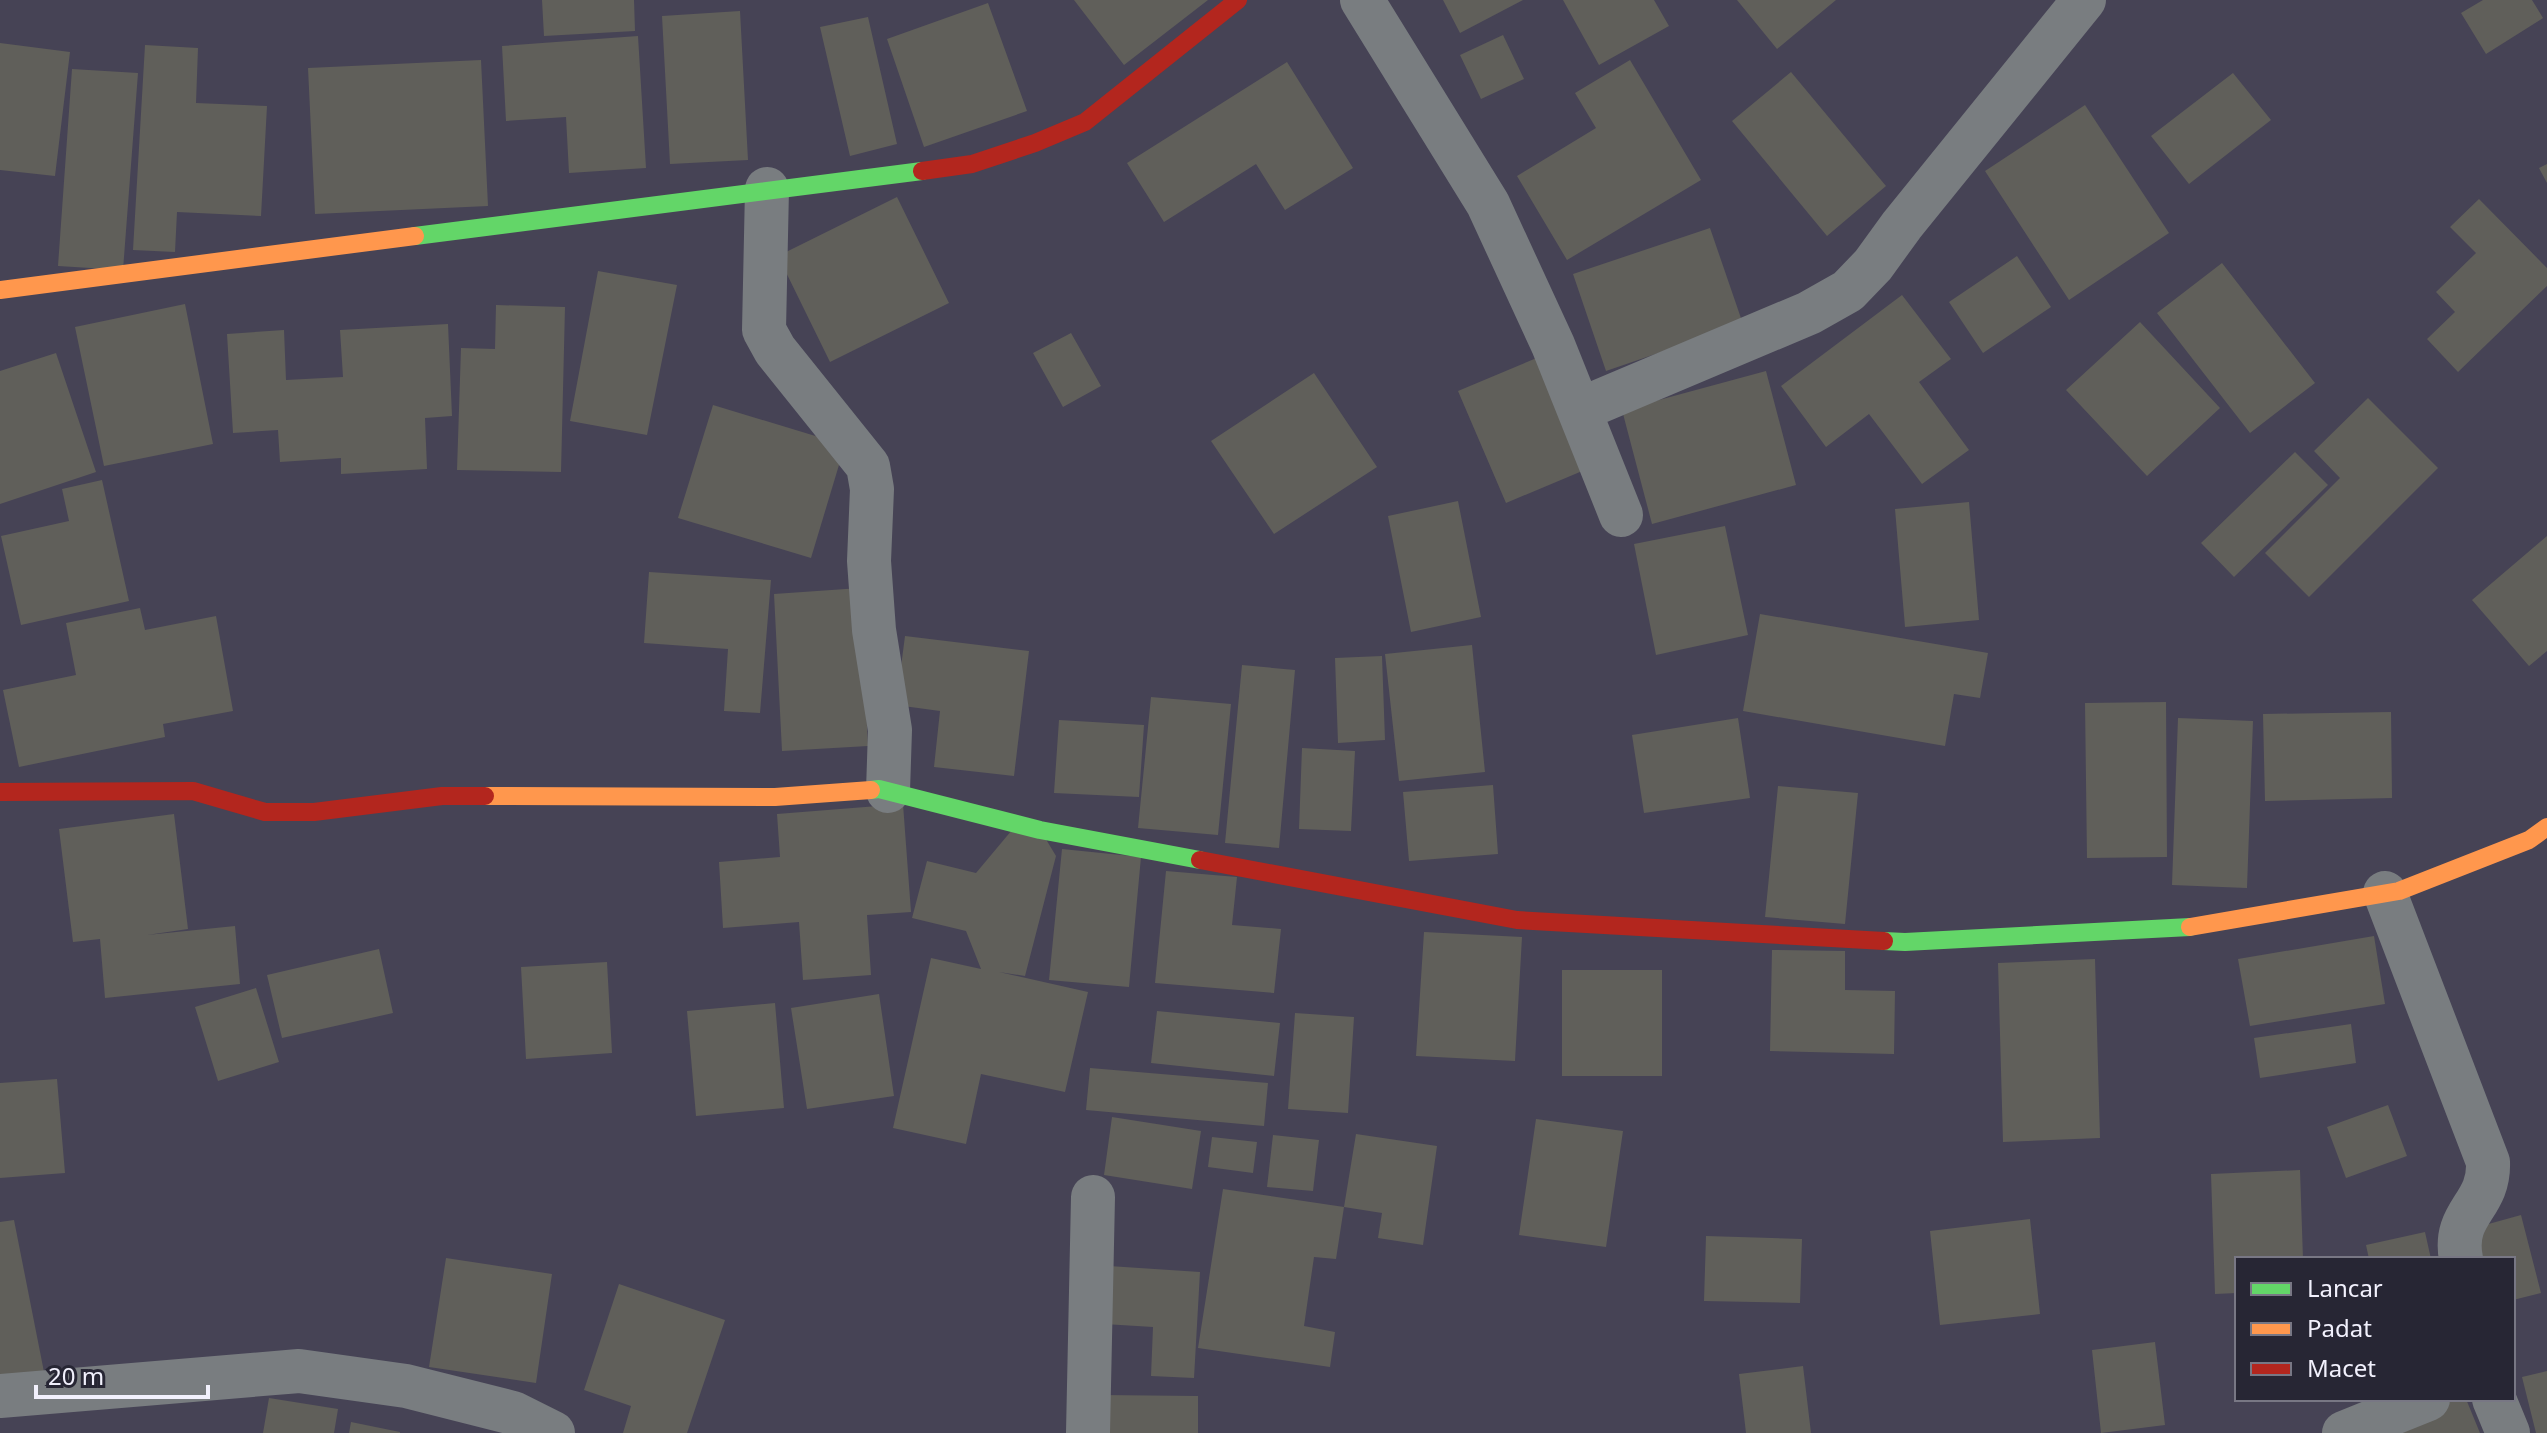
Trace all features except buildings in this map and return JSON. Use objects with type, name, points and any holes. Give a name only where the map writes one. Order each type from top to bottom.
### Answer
[{"type":"street","points":[[0,290],[972,164],[1085,122],[1238,0]]},
{"type":"street","points":[[1362,0],[1488,204],[1553,345],[1621,515]]},
{"type":"street","points":[[1579,410],[1809,313],[1848,291],[1873,265],[1911,213],[2084,0]]},
{"type":"street","points":[[767,189],[764,330],[775,350],[868,466],[872,489],[869,561],[874,630],[890,730],[888,791]]},
{"type":"street","points":[[0,789],[193,791],[265,812],[314,812],[442,796],[775,797],[879,789],[1040,830],[1517,920],[1905,942],[2202,926],[2399,891],[2529,840],[2547,827]]},
{"type":"street","points":[[2385,893],[2488,1162],[2489,1180],[2459,1234],[2461,1257]]},
{"type":"street","points":[[1088,1433],[1093,1197]]},
{"type":"street","points":[[0,1396],[299,1371],[406,1386],[513,1413],[553,1433]]},
{"type":"street","points":[[2344,1433],[2423,1401]]},
{"type":"street","points":[[2495,1401],[2508,1433]]},
{"type":"traffic: fast","points":[[415,236],[922,171]]},
{"type":"traffic: fast","points":[[871,790],[879,789],[1040,830],[1200,860]]},
{"type":"traffic: fast","points":[[1884,941],[2190,927]]},
{"type":"traffic: slow","points":[[0,290],[415,236]]},
{"type":"traffic: slow","points":[[485,796],[775,797],[871,790]]},
{"type":"traffic: slow","points":[[2190,927],[2399,891],[2529,840],[2547,827]]},
{"type":"traffic: jam","points":[[922,171],[972,164],[1085,122],[1238,0]]},
{"type":"traffic: jam","points":[[0,792],[193,791],[265,812],[314,812],[442,796],[485,796]]},
{"type":"traffic: jam","points":[[1200,860],[1517,920],[1884,941]]}]
